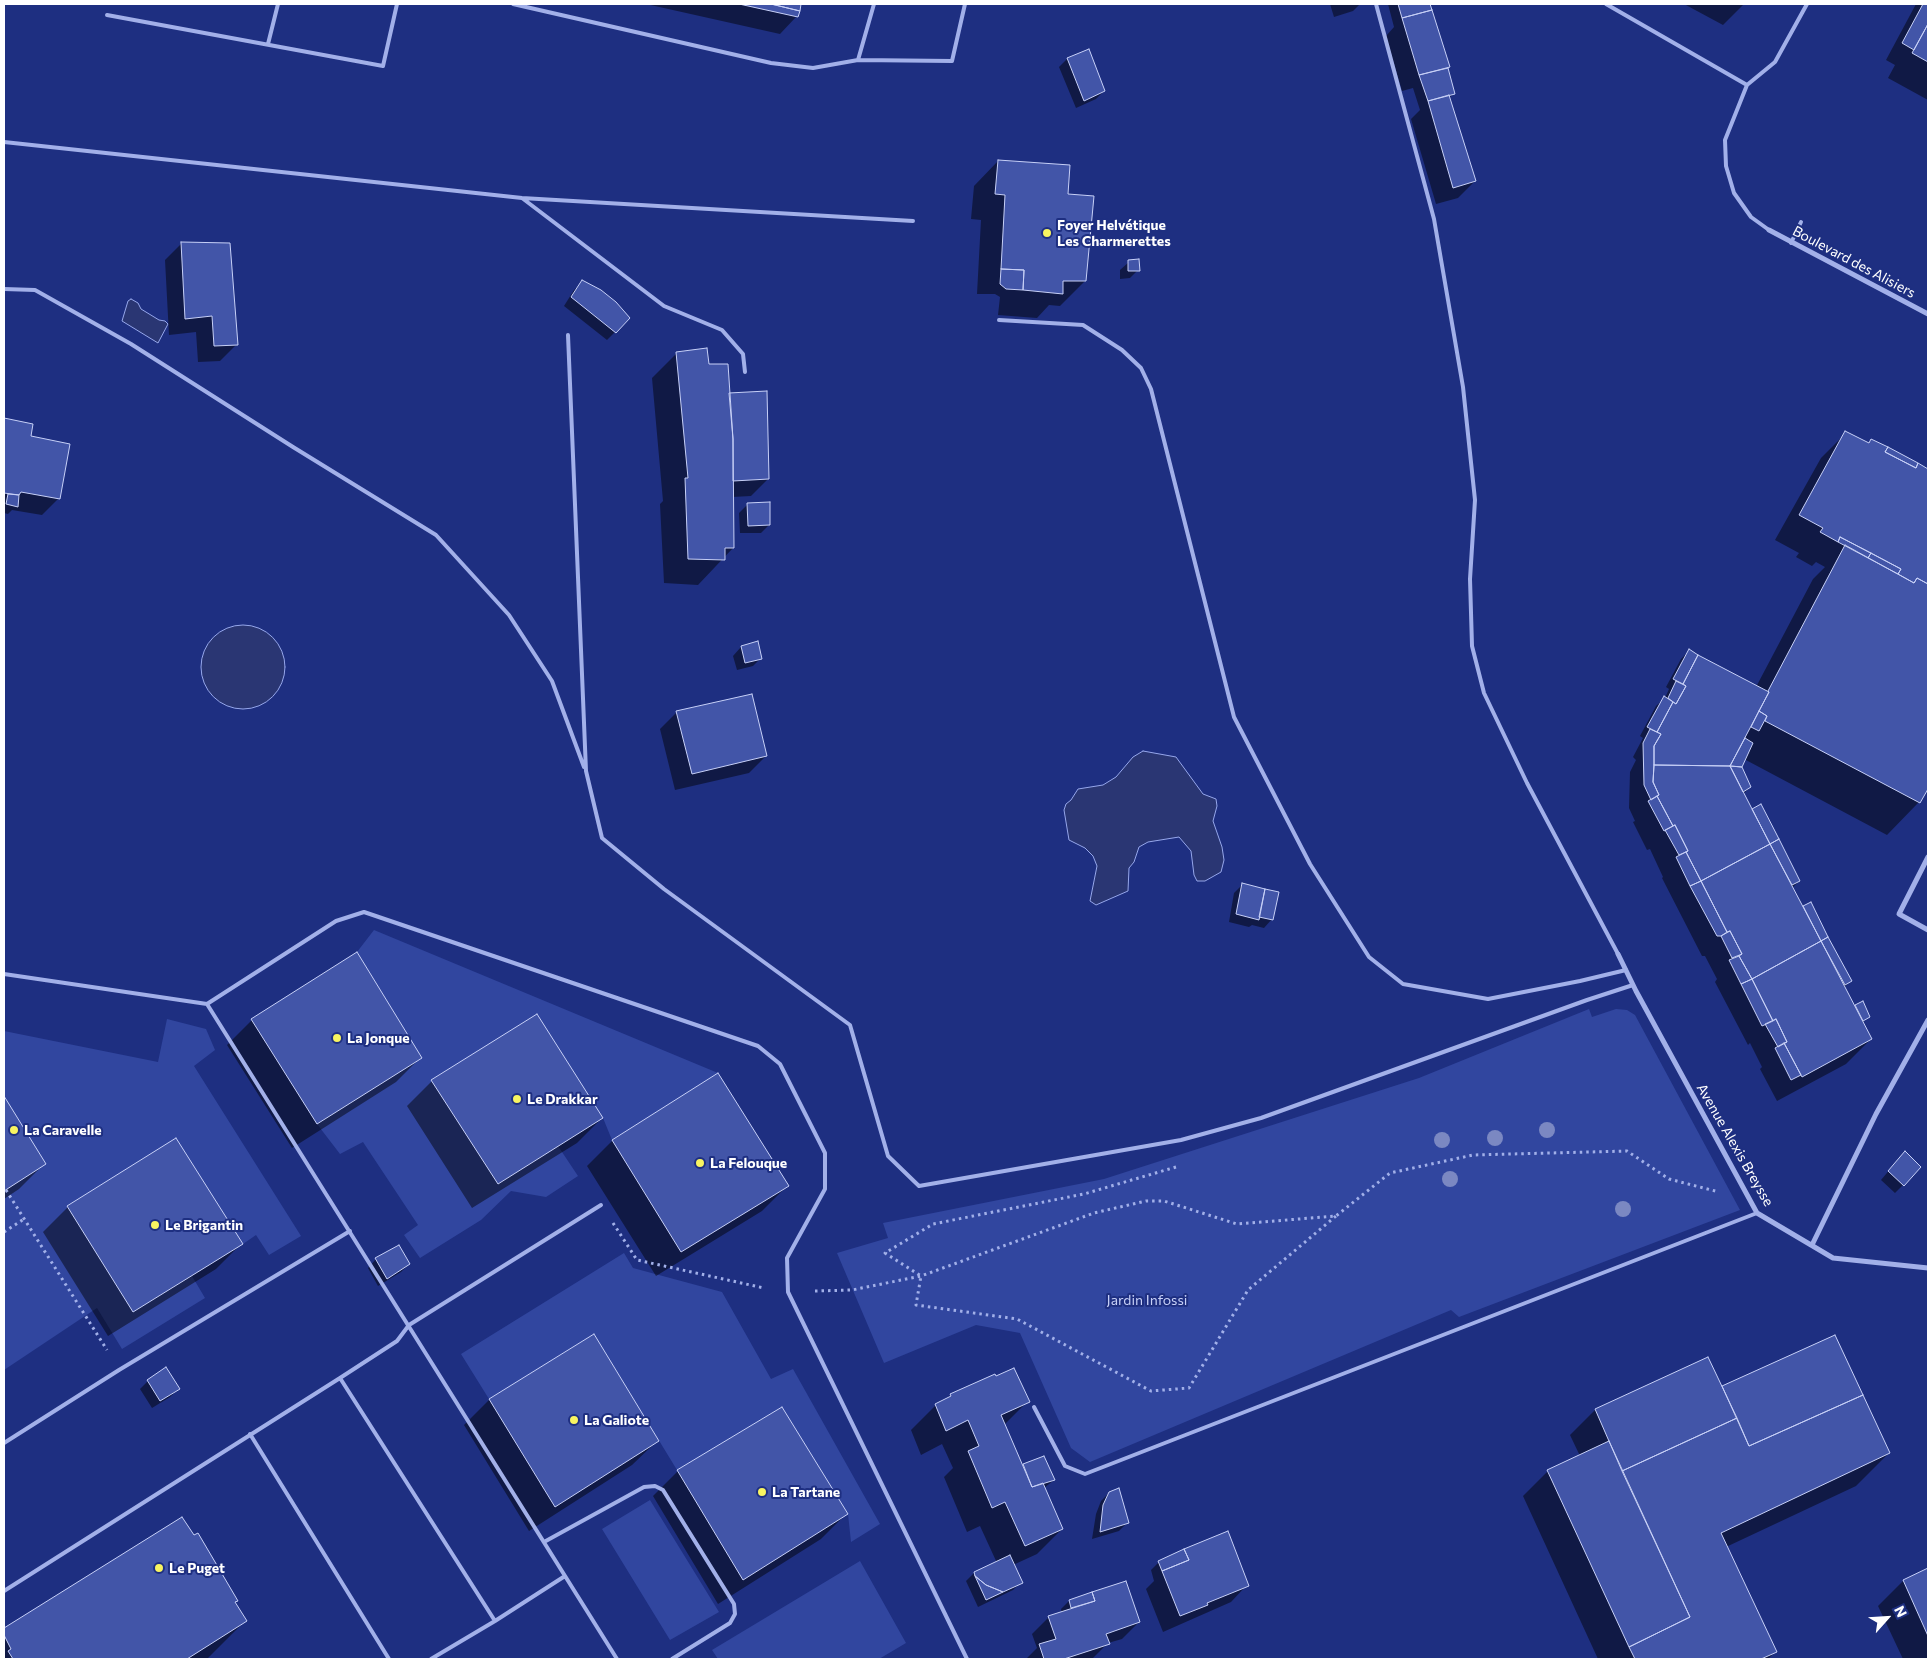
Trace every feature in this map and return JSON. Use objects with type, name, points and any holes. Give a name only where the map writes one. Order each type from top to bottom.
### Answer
[{"type":"street","name":"Boulevard des Alisiers","points":[[1769,230],[1928,314]]},
{"type":"street","points":[[1928,857],[1899,914],[1928,930]]},
{"type":"street","name":"Avenue Alexis Breysse","points":[[1618,954],[1757,1213],[1833,1258],[1928,1268]]},
{"type":"street","points":[[1812,1245],[1876,1114],[1928,1020]]},
{"type":"lane","points":[[268,44],[278,4]]},
{"type":"lane","points":[[107,15],[384,66],[397,4]]},
{"type":"lane","points":[[513,4],[771,63],[813,68],[858,60],[952,61],[965,4]]},
{"type":"lane","points":[[858,60],[874,4]]},
{"type":"lane","points":[[1376,4],[1434,219],[1463,387],[1475,500],[1470,579],[1472,646],[1484,692],[1527,782],[1618,954]]},
{"type":"lane","points":[[1606,4],[1746,85]]},
{"type":"lane","points":[[1769,230],[1751,217],[1734,193],[1726,166],[1725,140],[1746,85],[1775,62],[1807,4]]},
{"type":"lane","points":[[4,142],[522,198],[913,221]]},
{"type":"lane","points":[[522,198],[664,306],[722,330],[743,354],[744,372]]},
{"type":"lane","points":[[1791,243],[1801,222]]},
{"type":"lane","points":[[4,289],[35,290],[131,344],[292,448],[436,535],[509,615],[552,681],[586,771],[602,838],[664,889],[850,1025],[888,1156],[919,1186],[1181,1140],[1261,1118],[1633,985]]},
{"type":"lane","points":[[999,320],[1083,325],[1122,350],[1140,368],[1151,389],[1234,717],[1310,864],[1369,958],[1403,984],[1488,998],[1580,981],[1626,970]]},
{"type":"lane","points":[[568,335],[586,771]]},
{"type":"lane","points":[[4,974],[207,1004],[336,921],[364,912],[758,1046],[780,1064],[825,1153],[825,1189],[788,1258],[788,1292],[967,1659]]},
{"type":"lane","points":[[207,1004],[617,1659]]},
{"type":"lane","points":[[4,1591],[340,1378],[397,1341],[409,1325],[600,1205]]},
{"type":"lane","points":[[1034,1407],[1065,1466],[1085,1474],[1757,1213]]},
{"type":"lane","points":[[4,1443],[119,1370],[350,1231]]},
{"type":"lane","points":[[340,1378],[495,1621]]},
{"type":"lane","points":[[250,1434],[389,1659]]},
{"type":"lane","points":[[544,1542],[644,1487],[655,1486],[663,1490],[734,1604],[735,1614],[730,1623],[672,1659]]},
{"type":"lane","points":[[431,1659],[565,1576]]},
{"type":"path","points":[[921,1276],[916,1305],[1017,1319],[1151,1391],[1189,1388],[1248,1290],[1390,1173],[1473,1155],[1627,1151],[1669,1179],[1733,1196],[1744,1188]]},
{"type":"path","points":[[6,1190],[119,1370]]},
{"type":"path","points":[[600,1205],[637,1260],[737,1283],[788,1292],[852,1290],[921,1276],[1094,1213],[1146,1201],[1164,1201],[1237,1224],[1336,1216]]},
{"type":"path","points":[[4,1232],[24,1219]]},
{"type":"green space","points":[[374,930],[718,1073],[612,1140],[603,1118],[537,1015],[431,1080],[498,1184],[558,1146],[578,1176],[546,1197],[511,1191],[481,1220],[420,1258],[404,1235],[418,1225],[363,1142],[340,1154],[317,1124],[422,1058],[357,952]]},
{"type":"green space","name":"Jardin Infossi","points":[[1589,1009],[1592,1017],[1616,1009],[1627,1010],[1635,1015],[1740,1210],[1459,1317],[1451,1310],[1090,1462],[1071,1448],[1020,1333],[976,1325],[884,1363],[837,1253],[888,1238],[883,1223],[1104,1179],[1419,1078]]},
{"type":"green space","points":[[167,1019],[206,1029],[215,1050],[194,1066],[301,1236],[269,1255],[256,1235],[243,1244],[176,1139],[67,1206],[133,1312],[192,1276],[205,1298],[122,1349],[97,1308],[4,1370],[4,1031],[158,1062]]},
{"type":"green space","points":[[624,1253],[633,1268],[722,1292],[771,1379],[793,1369],[880,1524],[851,1542],[848,1514],[782,1407],[677,1470],[594,1334],[489,1399],[461,1354]]},
{"type":"green space","points":[[650,1500],[719,1612],[670,1640],[602,1529]]},
{"type":"green space","points":[[860,1561],[906,1643],[879,1659],[718,1659],[712,1650]]},
{"type":"shaded area","points":[[131,299],[138,303],[141,309],[168,324],[158,343],[122,321],[128,301]]},
{"type":"shaded area","points":[[243,625],[259,628],[278,644],[282,651],[285,667],[282,683],[266,702],[259,706],[243,709],[227,706],[208,690],[204,683],[201,667],[204,651],[220,632],[227,628]]},
{"type":"shaded area","points":[[1143,751],[1176,757],[1203,794],[1216,799],[1217,806],[1213,821],[1222,847],[1224,860],[1221,872],[1205,881],[1197,881],[1194,875],[1191,851],[1179,837],[1148,842],[1139,847],[1134,862],[1129,868],[1128,891],[1096,905],[1090,901],[1097,866],[1093,856],[1085,848],[1069,840],[1064,810],[1066,804],[1078,789],[1103,785],[1116,777],[1133,757]]},
{"type":"building","points":[[739,4],[771,4],[800,11],[798,17]]},
{"type":"building","points":[[771,4],[801,4],[800,11]]},
{"type":"building","points":[[1398,4],[1430,4],[1432,10],[1402,18]]},
{"type":"building","points":[[1923,4],[1928,4],[1928,24],[1914,50],[1902,43]]},
{"type":"building","points":[[1432,10],[1450,67],[1419,75],[1402,18]]},
{"type":"building","points":[[1928,24],[1928,62],[1912,53]]},
{"type":"building","points":[[1089,49],[1105,91],[1084,101],[1067,58]]},
{"type":"building","points":[[1448,68],[1455,94],[1428,101],[1419,75]]},
{"type":"building","points":[[1449,95],[1476,181],[1453,188],[1428,101]]},
{"type":"building","name":"Foyer Helvétique Les Charmerettes","points":[[998,160],[1070,165],[1068,194],[1094,196],[1086,281],[1063,281],[1063,294],[1023,290],[1024,270],[1001,269],[1005,195],[995,194]]},
{"type":"building","points":[[181,242],[230,243],[238,345],[214,346],[212,316],[185,319]]},
{"type":"building","points":[[1139,259],[1140,271],[1128,271],[1128,260]]},
{"type":"building","points":[[1001,269],[1024,270],[1023,290],[1006,289],[1000,284]]},
{"type":"building","points":[[582,280],[601,290],[616,302],[630,318],[616,333],[571,297]]},
{"type":"building","points":[[707,348],[709,364],[728,364],[733,439],[734,548],[725,548],[725,560],[688,559],[685,478],[688,478],[676,352]]},
{"type":"building","points":[[767,391],[769,479],[733,481],[733,439],[729,393]]},
{"type":"building","points":[[4,418],[33,424],[31,436],[70,444],[60,499],[21,492],[19,495],[4,493]]},
{"type":"building","points":[[1845,431],[1869,443],[1871,439],[1888,447],[1885,452],[1916,468],[1918,463],[1928,469],[1928,584],[1917,578],[1914,583],[1898,574],[1901,569],[1840,537],[1838,542],[1820,532],[1823,528],[1799,515]]},
{"type":"building","points":[[1888,447],[1918,463],[1916,468],[1885,452]]},
{"type":"building","points":[[8,494],[19,495],[18,507],[6,504]]},
{"type":"building","points":[[770,502],[770,525],[748,526],[747,503]]},
{"type":"building","points":[[1840,537],[1871,553],[1868,558],[1838,542]]},
{"type":"building","points":[[1845,545],[1914,583],[1917,578],[1928,584],[1928,789],[1920,803],[1765,721],[1767,716],[1759,711]]},
{"type":"building","points":[[1871,553],[1901,569],[1898,574],[1868,558]]},
{"type":"building","points":[[758,641],[762,659],[745,663],[741,646]]},
{"type":"building","points":[[1689,649],[1698,655],[1683,684],[1673,679]]},
{"type":"building","points":[[1698,655],[1769,692],[1730,766],[1654,765],[1654,746],[1661,734],[1657,732],[1673,702],[1676,704],[1686,686],[1683,684]]},
{"type":"building","points":[[1676,681],[1686,686],[1676,704],[1668,698]]},
{"type":"building","points":[[752,694],[767,756],[692,774],[676,711]]},
{"type":"building","points":[[1664,696],[1673,702],[1657,732],[1647,727]]},
{"type":"building","points":[[1759,711],[1767,716],[1759,731],[1751,727]]},
{"type":"building","points":[[1650,729],[1661,734],[1654,746],[1653,782],[1659,795],[1651,800],[1644,785],[1643,743]]},
{"type":"building","points":[[1745,738],[1753,743],[1742,767],[1730,766]]},
{"type":"building","points":[[1654,765],[1730,766],[1770,844],[1701,881],[1675,825],[1673,826],[1657,796],[1659,795],[1653,782]]},
{"type":"building","points":[[1730,766],[1742,767],[1751,787],[1743,792]]},
{"type":"building","points":[[1657,796],[1673,826],[1664,831],[1648,801]]},
{"type":"building","points":[[1761,804],[1779,839],[1770,844],[1752,809]]},
{"type":"building","points":[[1675,825],[1688,851],[1679,855],[1665,830]]},
{"type":"building","points":[[1779,839],[1800,881],[1792,885],[1770,844]]},
{"type":"building","points":[[1770,844],[1821,941],[1752,979],[1739,956],[1742,954],[1730,931],[1727,932],[1701,881]]},
{"type":"building","points":[[1686,852],[1701,881],[1690,886],[1676,857]]},
{"type":"building","points":[[1701,881],[1727,932],[1721,936],[1717,936],[1690,886]]},
{"type":"building","points":[[1242,883],[1265,889],[1259,920],[1236,914]]},
{"type":"building","points":[[1265,889],[1279,892],[1273,920],[1259,917]]},
{"type":"building","points":[[1811,902],[1828,937],[1821,941],[1803,906]]},
{"type":"building","points":[[1730,931],[1742,954],[1732,958],[1721,936]]},
{"type":"building","points":[[1828,937],[1852,981],[1845,985],[1821,941]]},
{"type":"building","points":[[1821,941],[1872,1039],[1802,1077],[1784,1043],[1787,1042],[1776,1019],[1773,1021],[1752,979]]},
{"type":"building","name":"La Jonque","points":[[357,952],[422,1058],[317,1124],[251,1019]]},
{"type":"building","points":[[1739,956],[1752,979],[1741,984],[1729,960]]},
{"type":"building","points":[[1752,979],[1773,1021],[1762,1026],[1741,984]]},
{"type":"building","points":[[1863,1001],[1870,1017],[1863,1021],[1855,1005]]},
{"type":"building","name":"Le Drakkar","points":[[537,1014],[603,1118],[498,1184],[431,1080]]},
{"type":"building","points":[[1776,1019],[1787,1042],[1778,1047],[1765,1024]]},
{"type":"building","points":[[1784,1043],[1801,1075],[1791,1080],[1775,1048]]},
{"type":"building","name":"La Felouque","points":[[718,1073],[789,1186],[681,1252],[612,1140]]},
{"type":"building","name":"La Caravelle","points":[[4,1096],[46,1164],[4,1191]]},
{"type":"building","name":"Le Brigantin","points":[[176,1138],[243,1244],[133,1312],[67,1206]]},
{"type":"building","points":[[1905,1151],[1921,1167],[1904,1186],[1888,1171]]},
{"type":"building","points":[[399,1245],[410,1264],[387,1279],[375,1258]]},
{"type":"building","name":"La Galiote","points":[[594,1334],[659,1441],[555,1507],[489,1399]]},
{"type":"building","points":[[1835,1335],[1863,1395],[1749,1446],[1722,1386]]},
{"type":"building","points":[[1708,1357],[1737,1418],[1622,1471],[1595,1409]]},
{"type":"building","points":[[166,1367],[180,1389],[160,1401],[147,1380]]},
{"type":"building","points":[[1014,1368],[1030,1402],[1001,1415],[1032,1487],[1043,1483],[1063,1529],[1025,1546],[1005,1502],[992,1508],[968,1451],[979,1446],[968,1420],[946,1431],[935,1404],[951,1396],[950,1394],[995,1374],[996,1376]]},
{"type":"building","points":[[1863,1395],[1890,1453],[1721,1533],[1777,1652],[1761,1659],[1635,1659],[1629,1647],[1690,1617],[1622,1471],[1737,1418],[1749,1446]]},
{"type":"building","name":"La Tartane","points":[[782,1407],[848,1514],[743,1580],[677,1470]]},
{"type":"building","points":[[1609,1441],[1690,1617],[1629,1647],[1547,1470]]},
{"type":"building","points":[[1044,1456],[1055,1480],[1032,1487],[1023,1464]]},
{"type":"building","points":[[1119,1488],[1129,1523],[1100,1532],[1103,1505],[1109,1492]]},
{"type":"building","name":"Le Puget","points":[[182,1517],[194,1535],[198,1533],[238,1601],[235,1602],[247,1621],[187,1659],[13,1659],[8,1651],[11,1649],[4,1635],[4,1628]]},
{"type":"building","points":[[1228,1531],[1249,1586],[1180,1616],[1162,1571],[1189,1560],[1184,1549]]},
{"type":"building","points":[[1184,1549],[1189,1560],[1162,1571],[1158,1561]]},
{"type":"building","points":[[1010,1555],[1023,1583],[1003,1592],[986,1585],[975,1576],[974,1572]]},
{"type":"building","points":[[1928,1568],[1928,1636],[1903,1580]]},
{"type":"building","points":[[975,1576],[986,1585],[1003,1592],[986,1600]]},
{"type":"building","points":[[1126,1581],[1140,1622],[1106,1634],[1110,1644],[1064,1659],[1044,1659],[1039,1644],[1056,1639],[1048,1616],[1095,1601],[1092,1592]]},
{"type":"building","points":[[1092,1592],[1095,1601],[1071,1608],[1069,1600]]},
{"type":"place","name":"Foyer Helvétique Les Charmerettes","points":[[1047,233]]},
{"type":"place","name":"La Jonque","points":[[337,1038]]},
{"type":"place","name":"Le Drakkar","points":[[517,1099]]},
{"type":"place","name":"La Caravelle","points":[[14,1130]]},
{"type":"place","name":"La Felouque","points":[[700,1163]]},
{"type":"place","name":"Le Brigantin","points":[[155,1225]]},
{"type":"place","name":"La Galiote","points":[[574,1420]]},
{"type":"place","name":"La Tartane","points":[[762,1492]]},
{"type":"place","name":"Le Puget","points":[[159,1568]]}]
